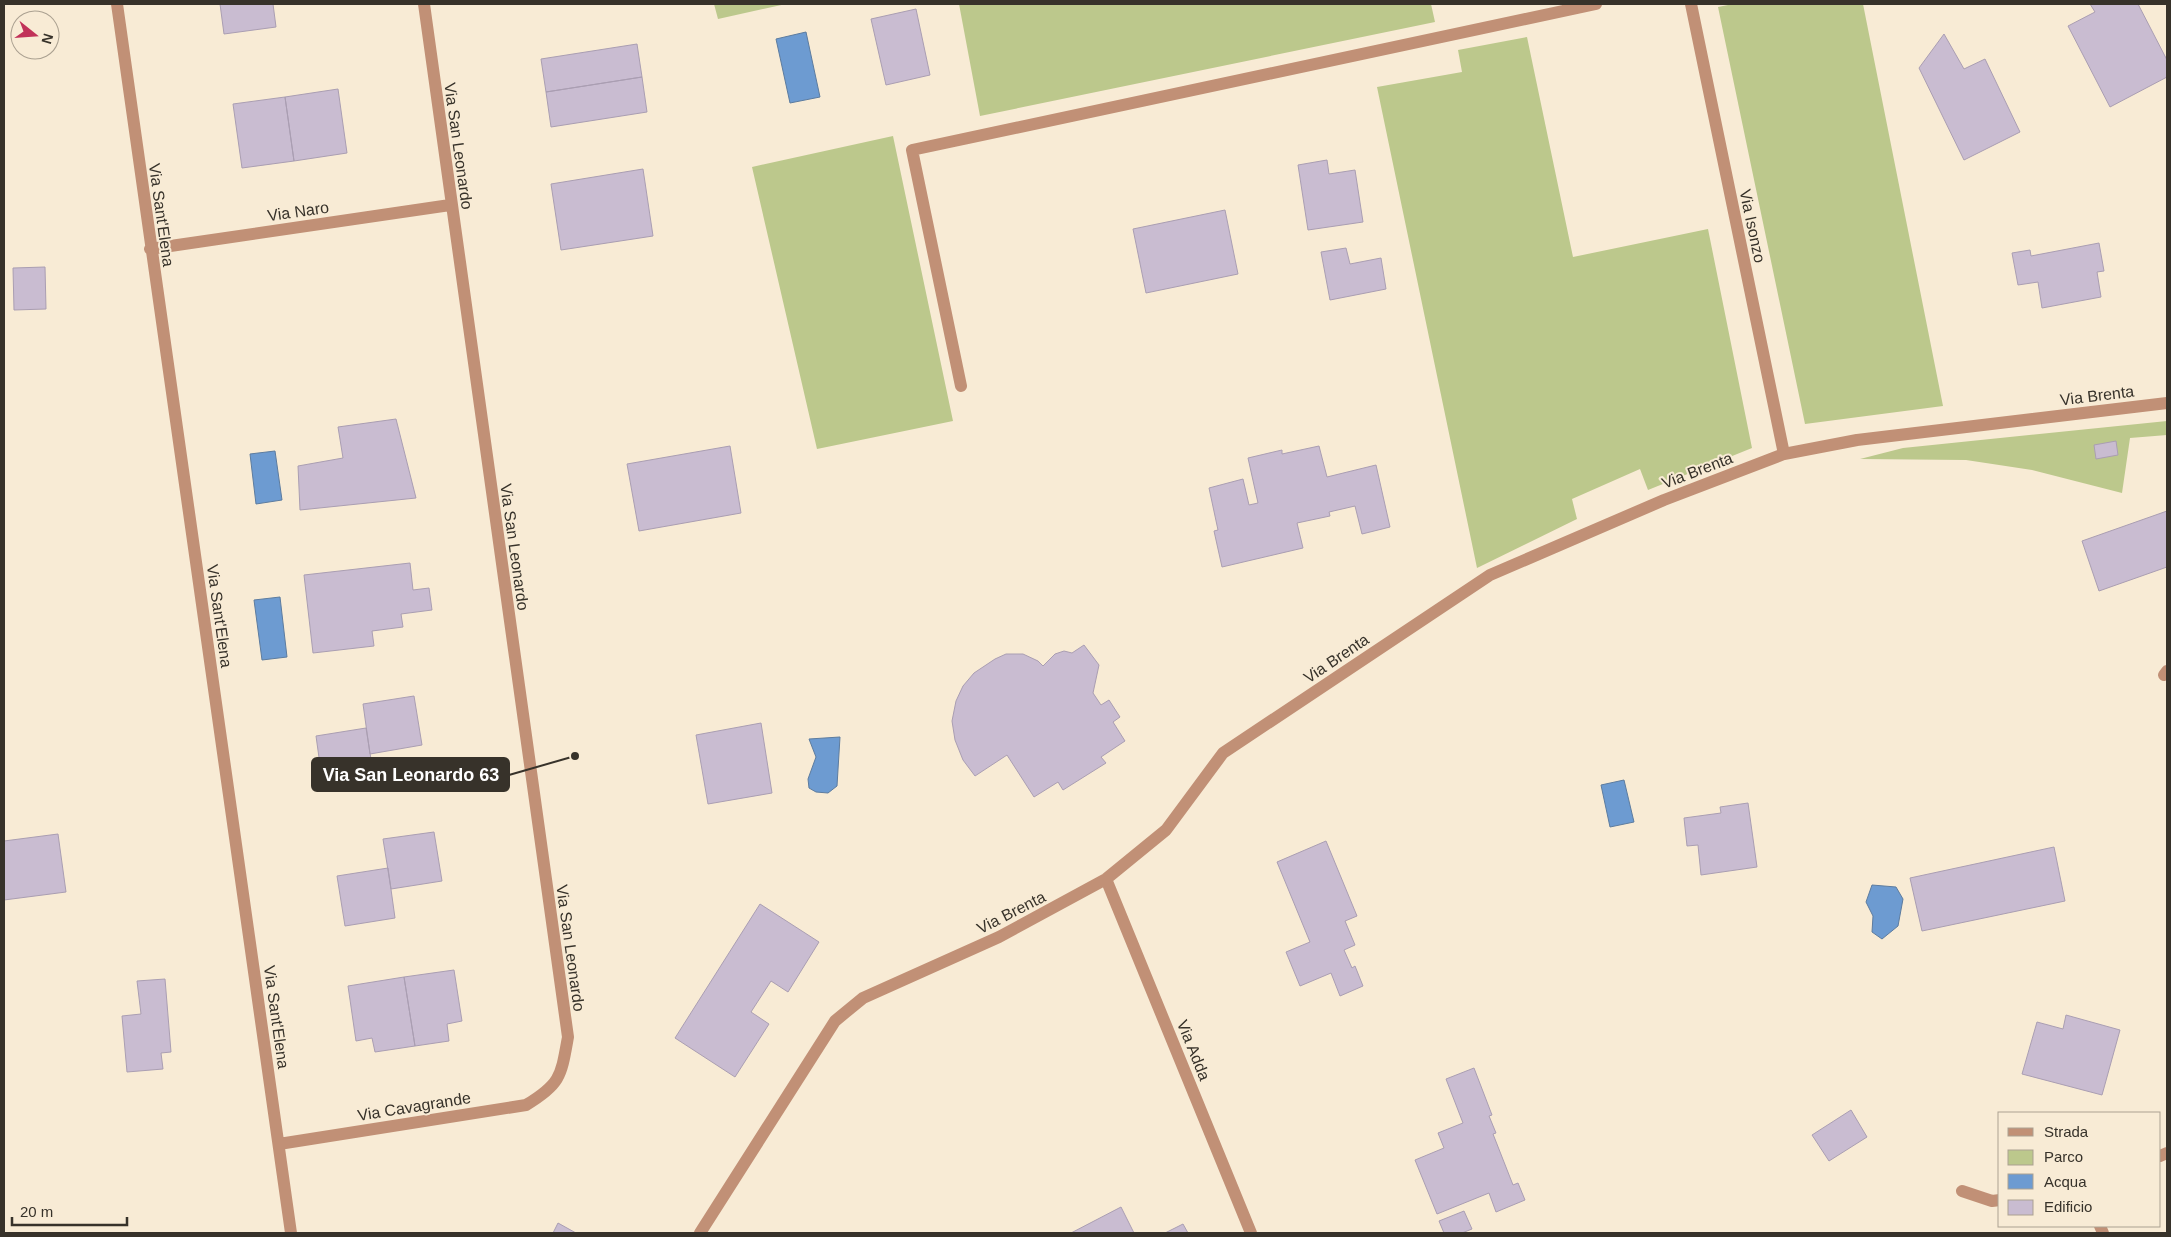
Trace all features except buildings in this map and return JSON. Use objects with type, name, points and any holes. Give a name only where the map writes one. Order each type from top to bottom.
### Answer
[{"type":"street","name":"Via Sant'Elena","points":[[117,4],[150,249],[291,1233]]},
{"type":"street","name":"Via San Leonardo","points":[[424,4],[450,205],[568,1037],[562,1070],[549,1091]]},
{"type":"street","points":[[961,386],[912,150],[1596,4]]},
{"type":"street","name":"Via Isonzo","points":[[1691,4],[1784,454]]},
{"type":"street","name":"Via Naro","points":[[150,249],[450,205]]},
{"type":"street","name":"Via Brenta","points":[[700,1233],[835,1021],[863,998],[999,937],[1106,879],[1166,830],[1223,753],[1490,575],[1664,500],[1784,454],[1857,440],[2167,403]]},
{"type":"street","name":"Via Adda","points":[[1106,879],[1251,1233]]},
{"type":"street","name":"Via Cavagrande","points":[[279,1144],[526,1105],[549,1091]]},
{"type":"street","points":[[1962,1191],[1998,1200]]},
{"type":"green space","points":[[714,4],[786,4],[718,19]]},
{"type":"green space","points":[[959,4],[1431,4],[1435,22],[980,116]]},
{"type":"green space","points":[[1733,4],[1863,4],[1943,406],[1805,424],[1718,7]]},
{"type":"green space","points":[[1527,37],[1573,257],[1708,229],[1752,448],[1648,490],[1640,469],[1572,499],[1577,519],[1477,568],[1377,87],[1462,72],[1458,50]]},
{"type":"green space","points":[[893,136],[953,421],[817,449],[752,167]]},
{"type":"green space","points":[[2167,421],[2167,435],[2130,438],[2122,493],[2032,470],[1966,460],[1860,459],[1903,448]]},
{"type":"water","points":[[806,32],[820,97],[790,103],[776,39]]},
{"type":"water","points":[[275,451],[282,500],[256,504],[250,454]]},
{"type":"water","points":[[280,597],[287,657],[262,660],[254,600]]},
{"type":"water","points":[[840,737],[837,786],[828,793],[816,792],[809,788],[808,779],[816,757],[809,739]]},
{"type":"water","points":[[1624,780],[1634,822],[1610,827],[1601,785]]},
{"type":"water","points":[[1872,885],[1896,887],[1903,899],[1898,926],[1882,939],[1872,932],[1873,916],[1866,902]]},
{"type":"place","name":"Via San Leonardo 63","points":[[575,756]]}]
